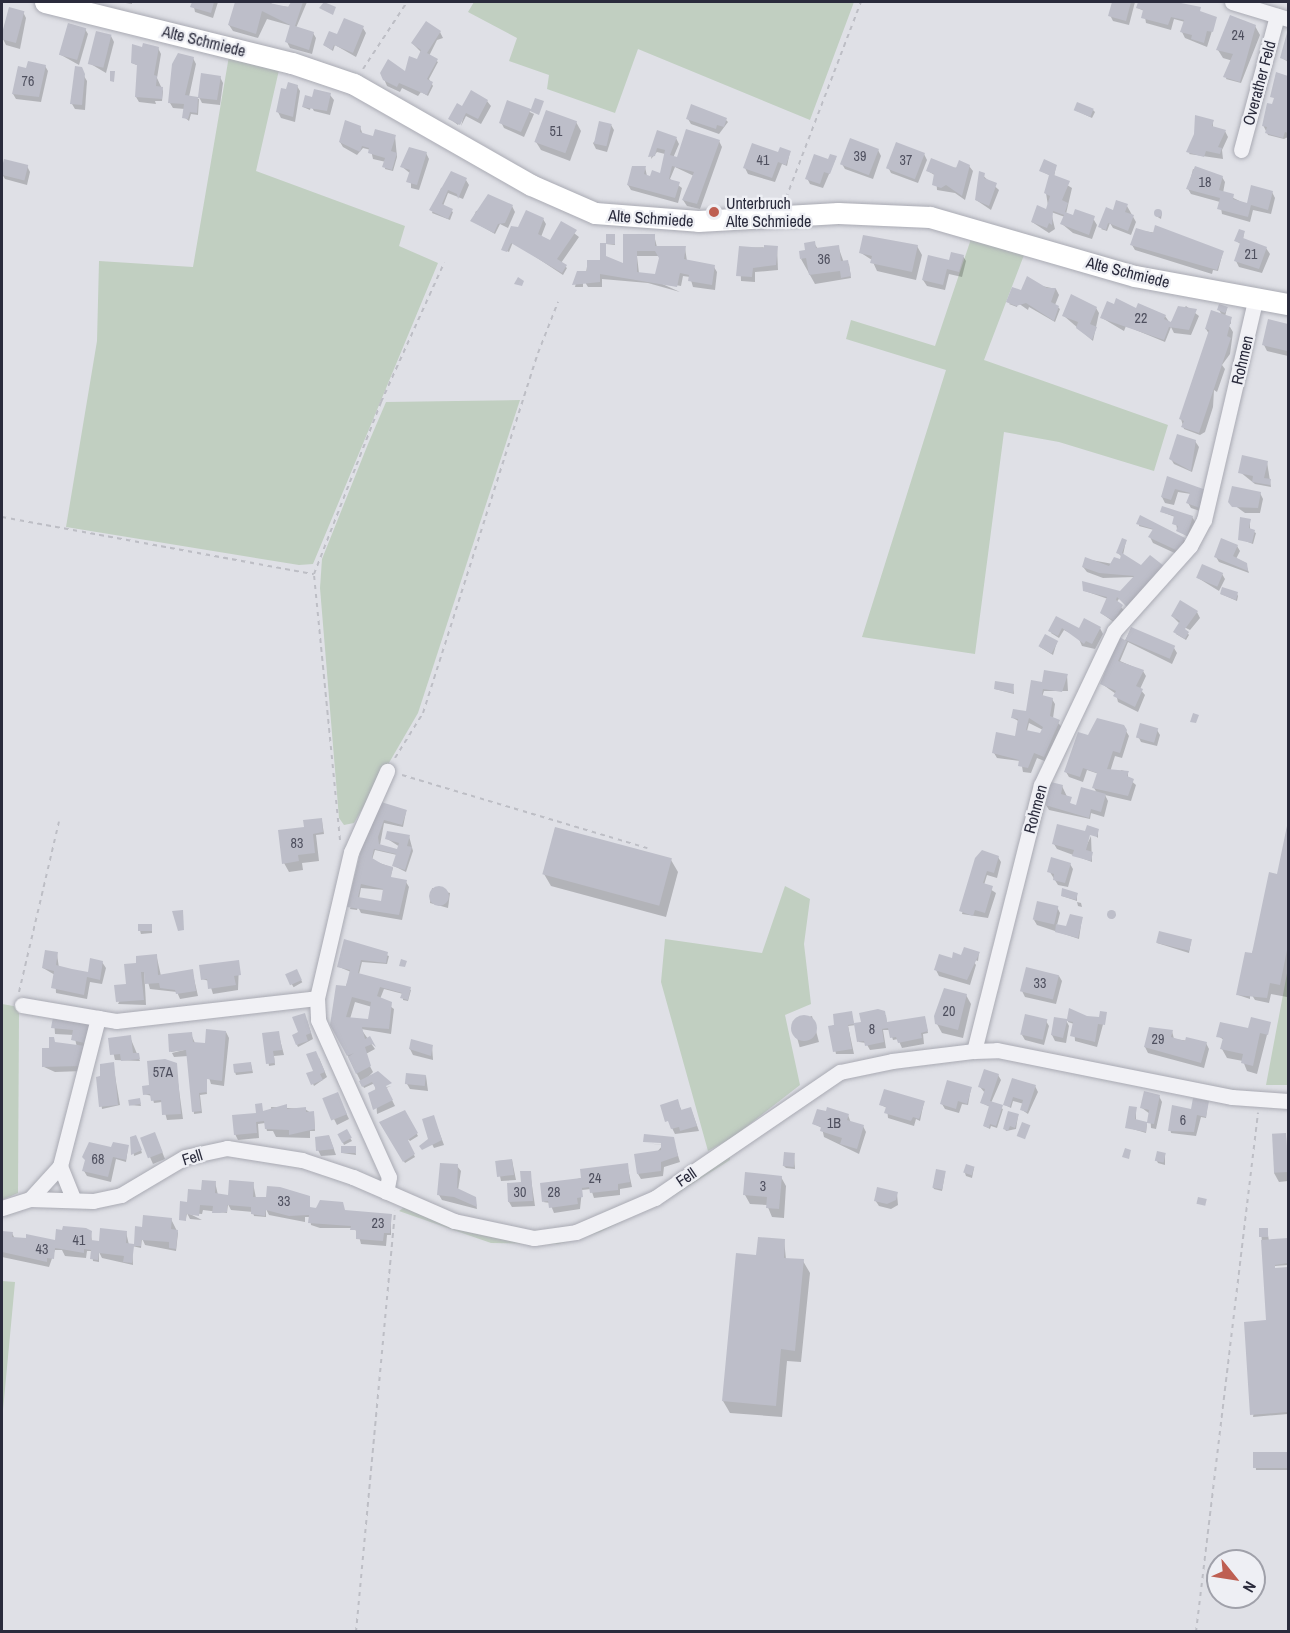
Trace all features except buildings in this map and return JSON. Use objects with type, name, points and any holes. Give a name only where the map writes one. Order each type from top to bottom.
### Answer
[{"type":"street","name":"Alte Schmiede","points":[[45,2],[292,63],[354,84],[531,186],[595,213],[654,221],[888,213],[930,217],[1135,276],[1256,296],[1288,304]]},
{"type":"street","name":"Overather Feld","points":[[1232,2],[1283,17],[1241,150]]},
{"type":"street","name":"Rohmen","points":[[974,1051],[1041,785],[1114,631],[1190,546],[1204,520],[1256,296]]},
{"type":"street","points":[[387,771],[360,828],[348,865],[317,998],[318,1020],[389,1177],[391,1194]]},
{"type":"street","points":[[19,1004],[116,1021],[317,998]]},
{"type":"street","name":"Fell","points":[[30,1199],[60,1166],[98,1018]]},
{"type":"street","points":[[974,1051],[997,1050],[1259,1101],[1288,1101]]},
{"type":"street","name":"Fell","points":[[2,1208],[30,1199],[73,1198],[93,1201],[121,1195],[185,1157],[227,1148],[302,1160],[454,1221],[534,1238],[576,1232],[655,1198],[840,1072],[892,1061],[974,1051]]},
{"type":"street","points":[[60,1166],[73,1198]]},
{"type":"path","points":[[354,84],[407,2]]},
{"type":"path","points":[[780,215],[861,2]]},
{"type":"path","points":[[348,865],[341,852],[314,574],[381,402],[444,263]]},
{"type":"path","points":[[558,302],[538,353],[423,713],[387,771],[647,848]]},
{"type":"path","points":[[2,517],[314,574]]},
{"type":"path","points":[[19,1004],[59,822]]},
{"type":"path","points":[[1196,1632],[1259,1101]]},
{"type":"path","points":[[356,1632],[391,1194]]},
{"type":"green space","points":[[474,2],[854,2],[810,120],[638,49],[615,113],[547,89],[549,75],[509,61],[517,38],[468,12]]},
{"type":"green space","points":[[229,56],[279,70],[256,171],[405,226],[399,246],[438,263],[313,564],[299,565],[66,527],[97,341],[99,261],[193,267]]},
{"type":"green space","points":[[971,239],[1024,255],[984,360],[1168,425],[1154,471],[1059,442],[1004,432],[975,654],[862,637],[946,370],[846,339],[851,320],[935,346]]},
{"type":"green space","points":[[520,400],[418,713],[354,823],[344,825],[339,818],[320,588],[322,559],[368,444],[386,402]]},
{"type":"green space","points":[[785,886],[810,899],[804,944],[811,1004],[785,1015],[800,1085],[732,1138],[708,1151],[661,982],[665,939],[762,953]]},
{"type":"green space","points":[[1288,968],[1288,1085],[1266,1085]]},
{"type":"green space","points":[[2,1004],[19,1007],[19,1012],[18,1193],[2,1200]]},
{"type":"green space","points":[[730,1153],[730,1160],[673,1196],[600,1232],[558,1244],[491,1243],[399,1211],[406,1206],[491,1233],[594,1227]]},
{"type":"green space","points":[[2,1281],[15,1282],[2,1421]]},
{"type":"place","name":"Unterbruch Alte Schmiede","points":[[714,212]]}]
